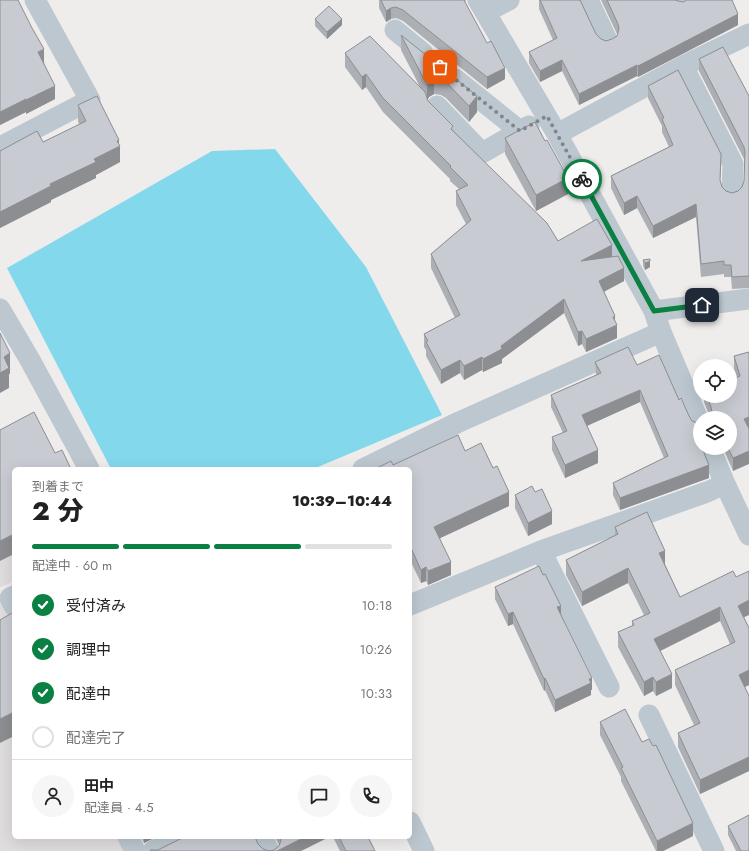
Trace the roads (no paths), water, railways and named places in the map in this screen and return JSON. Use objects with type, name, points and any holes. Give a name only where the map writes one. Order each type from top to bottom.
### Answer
[{"type":"street","points":[[0,147],[90,100],[34,0]]},
{"type":"street","points":[[509,0],[482,6],[558,134],[654,311],[695,411]]},
{"type":"street","points":[[588,0],[607,40]]},
{"type":"street","points":[[395,30],[520,131]]},
{"type":"street","points":[[558,134],[683,66],[749,34]]},
{"type":"street","points":[[683,66],[732,164],[732,193]]},
{"type":"street","points":[[437,106],[482,153],[547,116]]},
{"type":"street","points":[[654,311],[749,299]]},
{"type":"street","points":[[0,309],[30,360],[88,467]]},
{"type":"street","points":[[367,467],[459,422],[662,332]]},
{"type":"street","points":[[713,455],[749,536]]},
{"type":"street","points":[[412,604],[541,551],[707,492],[725,484]]},
{"type":"street","points":[[541,551],[609,687]]},
{"type":"street","points":[[649,715],[714,851]]},
{"type":"street","points":[[412,826],[424,851]]},
{"type":"street","points":[[129,839],[135,851]]},
{"type":"street","points":[[153,851],[178,839]]},
{"type":"street","points":[[263,839],[269,851]]},
{"type":"water","points":[[275,149],[366,267],[442,415],[318,467],[110,467],[7,268],[212,151]]}]
